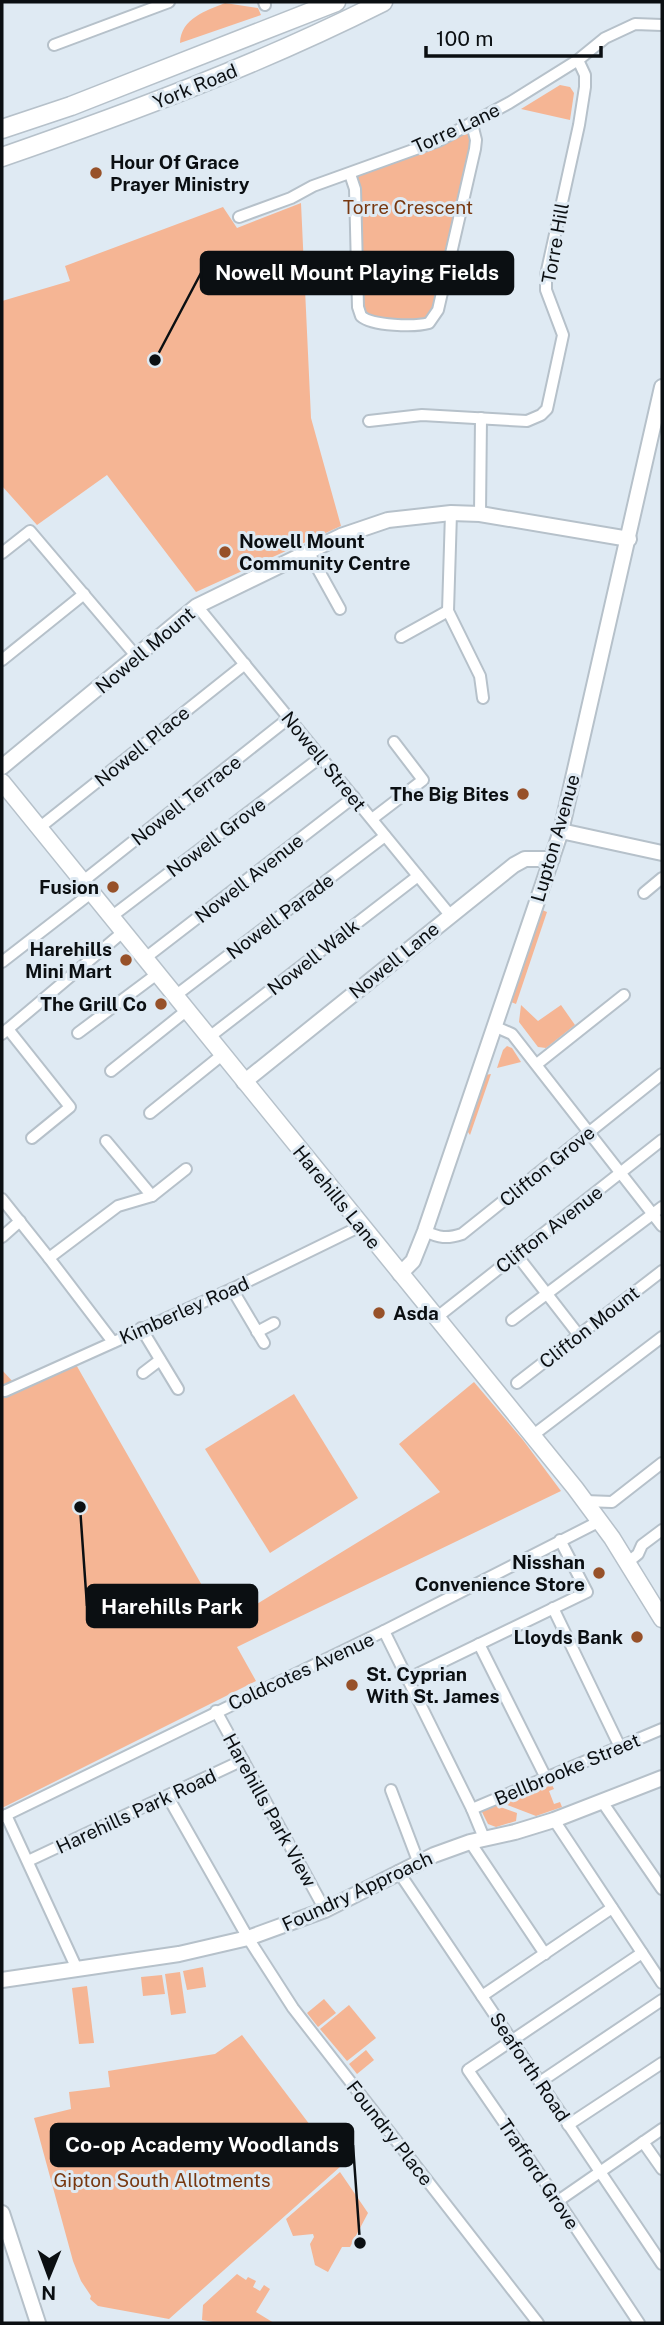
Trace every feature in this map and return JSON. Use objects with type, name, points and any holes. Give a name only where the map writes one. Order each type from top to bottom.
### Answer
[{"type":"highway","name":"York Road","points":[[2,129],[71,106],[336,2]]},
{"type":"highway","name":"York Road","points":[[2,157],[159,101],[259,60],[383,2]]},
{"type":"main road","name":"Harehills Lane","points":[[2,782],[585,1500],[627,1563],[657,1599],[662,1619]]},
{"type":"street","points":[[54,45],[169,2]]},
{"type":"street","name":"Torre Lane","points":[[239,217],[291,198],[313,186],[438,141],[472,124],[578,60],[605,38],[635,24],[662,25]]},
{"type":"street","name":"Torre Hill","points":[[369,421],[422,415],[527,421],[541,415],[550,402],[563,335],[548,297],[546,275],[585,87],[585,75],[578,60]]},
{"type":"street","points":[[350,174],[355,188],[358,307],[361,316],[374,323],[429,323],[438,310],[475,149],[472,124]]},
{"type":"street","name":"Lupton Avenue","points":[[400,1274],[413,1261],[425,1231],[561,831],[662,387]]},
{"type":"street","points":[[480,514],[481,418]]},
{"type":"street","points":[[452,513],[448,611],[480,676],[483,698]]},
{"type":"street","name":"Nowell Mount","points":[[2,767],[197,606],[341,536],[388,520],[452,513],[480,514],[629,539]]},
{"type":"street","points":[[2,553],[30,531],[137,657]]},
{"type":"street","points":[[309,553],[340,609]]},
{"type":"street","points":[[2,660],[84,594]]},
{"type":"street","name":"Nowell Street","points":[[197,606],[450,915]]},
{"type":"street","points":[[401,636],[448,611]]},
{"type":"street","name":"Nowell Place","points":[[38,828],[245,664]]},
{"type":"street","name":"Nowell Terrace","points":[[2,962],[289,718]]},
{"type":"street","points":[[372,820],[423,780],[394,743]]},
{"type":"street","name":"Nowell Grove","points":[[111,917],[321,757]]},
{"type":"street","name":"Nowell Avenue","points":[[144,959],[354,797]]},
{"type":"street","points":[[561,831],[662,853]]},
{"type":"street","name":"Nowell Parade","points":[[175,996],[386,836]]},
{"type":"street","name":"Nowell Lane","points":[[244,1082],[514,865],[534,858],[552,859]]},
{"type":"street","name":"Nowell Walk","points":[[208,1038],[418,876]]},
{"type":"street","points":[[644,893],[662,878]]},
{"type":"street","points":[[32,1138],[70,1107],[5,1032],[122,932]]},
{"type":"street","points":[[79,1033],[157,974]]},
{"type":"street","points":[[537,1064],[624,995]]},
{"type":"street","points":[[111,1071],[186,1011]]},
{"type":"street","points":[[496,1027],[512,1034],[621,1173],[658,1210],[662,1226]]},
{"type":"street","points":[[150,1113],[222,1055]]},
{"type":"street","name":"Clifton Grove","points":[[425,1231],[438,1237],[451,1238],[462,1234],[662,1074]]},
{"type":"street","name":"Clifton Avenue","points":[[436,1318],[662,1140]]},
{"type":"street","points":[[106,1141],[152,1196]]},
{"type":"street","points":[[50,1258],[118,1206],[152,1196],[186,1170]]},
{"type":"street","points":[[2,1199],[113,1342]]},
{"type":"street","points":[[512,1320],[658,1210]]},
{"type":"street","points":[[2,1237],[20,1222]]},
{"type":"street","name":"Kimberley Road","points":[[5,1391],[232,1289],[361,1226]]},
{"type":"street","points":[[516,1254],[578,1334]]},
{"type":"street","name":"Clifton Mount","points":[[517,1383],[662,1270]]},
{"type":"street","points":[[232,1289],[264,1343]]},
{"type":"street","points":[[257,1332],[274,1322]]},
{"type":"street","points":[[141,1328],[178,1389]]},
{"type":"street","points":[[533,1436],[662,1338]]},
{"type":"street","points":[[143,1373],[160,1360]]},
{"type":"street","points":[[585,1500],[612,1502],[662,1463]]},
{"type":"street","name":"Coldcotes Avenue","points":[[4,1816],[384,1631],[600,1521]]},
{"type":"street","points":[[627,1563],[638,1554],[642,1545],[662,1530]]},
{"type":"street","points":[[407,1679],[587,1592],[561,1540]]},
{"type":"street","points":[[553,1608],[620,1747]]},
{"type":"street","points":[[384,1631],[472,1809],[477,1840],[545,1954]]},
{"type":"street","points":[[479,1644],[546,1778]]},
{"type":"street","name":"Harehills Park View","points":[[216,1711],[325,1910]]},
{"type":"street","name":"Bellbrooke Street","points":[[472,1809],[662,1729]]},
{"type":"street","name":"Harehills Park Road","points":[[28,1861],[243,1760]]},
{"type":"street","name":"Foundry Approach","points":[[2,1980],[206,1949],[248,1938],[325,1910],[418,1861],[477,1840],[554,1820],[662,1778]]},
{"type":"street","points":[[391,1790],[418,1861]]},
{"type":"street","name":"Foundry Place","points":[[168,1797],[248,1938],[293,2008],[538,2323]]},
{"type":"street","points":[[603,1803],[662,1889]]},
{"type":"street","points":[[4,1816],[28,1861],[77,1969]]},
{"type":"street","points":[[554,1820],[662,1983]]},
{"type":"street","name":"Seaforth Road","points":[[398,1871],[662,2264]]},
{"type":"street","points":[[482,1996],[612,1908]]},
{"type":"street","points":[[512,2040],[642,1953]]},
{"type":"street","points":[[540,2082],[662,2000]]},
{"type":"street","name":"Trafford Grove","points":[[512,2040],[468,2070],[639,2323]]},
{"type":"street","points":[[568,2125],[662,2063]]},
{"type":"street","points":[[558,2201],[662,2129]]},
{"type":"street","points":[[643,2142],[662,2169]]},
{"type":"street","points":[[2,2213],[38,2323]]},
{"type":"green space","points":[[225,3],[258,8],[261,15],[180,43],[181,34],[190,21]]},
{"type":"green space","points":[[560,85],[570,87],[574,93],[570,120],[521,109]]},
{"type":"green space","name":"Torre Crescent","points":[[472,124],[475,132],[438,310],[424,324],[361,316],[350,174]]},
{"type":"green space","points":[[301,203],[311,418],[341,526],[196,592],[107,475],[37,525],[2,486],[2,301],[70,281],[65,266],[223,207],[237,228]]},
{"type":"green space","points":[[542,910],[547,912],[516,1004],[511,1002]]},
{"type":"green space","points":[[521,1005],[538,1021],[561,1005],[575,1025],[546,1048],[538,1047],[519,1022]]},
{"type":"green space","points":[[507,1046],[512,1048],[521,1062],[497,1068],[503,1050]]},
{"type":"green space","points":[[491,1074],[470,1135],[466,1129],[485,1075]]},
{"type":"green space","points":[[74,1361],[224,1624],[440,1492],[399,1444],[474,1382],[523,1440],[561,1491],[237,1647],[256,1681],[2,1808],[2,1370],[15,1384]]},
{"type":"green space","points":[[294,1394],[358,1498],[270,1553],[205,1449]]},
{"type":"green space","points":[[552,1785],[554,1789],[549,1791],[554,1804],[560,1802],[562,1807],[536,1816],[502,1803]]},
{"type":"green space","points":[[495,1805],[517,1813],[516,1821],[496,1827],[488,1824],[481,1810]]},
{"type":"green space","points":[[203,1967],[206,1987],[187,1990],[183,1971]]},
{"type":"green space","points":[[180,1972],[186,2013],[171,2015],[165,1974]]},
{"type":"green space","points":[[162,1975],[165,1994],[143,1996],[141,1977]]},
{"type":"green space","points":[[87,1986],[94,2043],[79,2044],[72,1988]]},
{"type":"green space","points":[[324,1999],[336,2013],[318,2027],[307,2013]]},
{"type":"green space","points":[[349,2005],[376,2038],[347,2061],[320,2029]]},
{"type":"green space","name":"Gipton South Allotments","points":[[242,2035],[341,2166],[169,2319],[98,2306],[90,2299],[91,2296],[73,2261],[34,2118],[71,2109],[69,2092],[110,2087],[108,2071],[215,2054]]},
{"type":"green space","points":[[366,2050],[374,2060],[357,2074],[349,2064]]},
{"type":"green space","points":[[340,2172],[368,2213],[350,2247],[342,2247],[328,2272],[315,2265],[310,2244],[313,2234],[293,2236],[286,2219]]},
{"type":"green space","points":[[237,2274],[246,2280],[248,2277],[256,2281],[253,2287],[260,2291],[264,2285],[270,2289],[256,2312],[274,2323],[219,2323],[202,2320],[203,2305]]},
{"type":"place","name":"Hour Of Grace Prayer Ministry","points":[[96,173]]},
{"type":"place","name":"Nowell Mount Playing Fields","points":[[155,360]]},
{"type":"place","name":"Nowell Mount Community Centre","points":[[225,552]]},
{"type":"place","name":"The Big Bites","points":[[523,794]]},
{"type":"place","name":"Fusion","points":[[113,887]]},
{"type":"place","name":"Harehills Mini Mart","points":[[126,960]]},
{"type":"place","name":"The Grill Co","points":[[161,1004]]},
{"type":"place","name":"Asda","points":[[379,1313]]},
{"type":"place","name":"Harehills Park","points":[[80,1507]]},
{"type":"place","name":"Nisshan Convenience Store","points":[[599,1573]]},
{"type":"place","name":"Lloyds Bank","points":[[637,1637]]},
{"type":"place","name":"St. Cyprian With St. James","points":[[352,1685]]},
{"type":"place","name":"Co-op Academy Woodlands","points":[[360,2243]]}]
